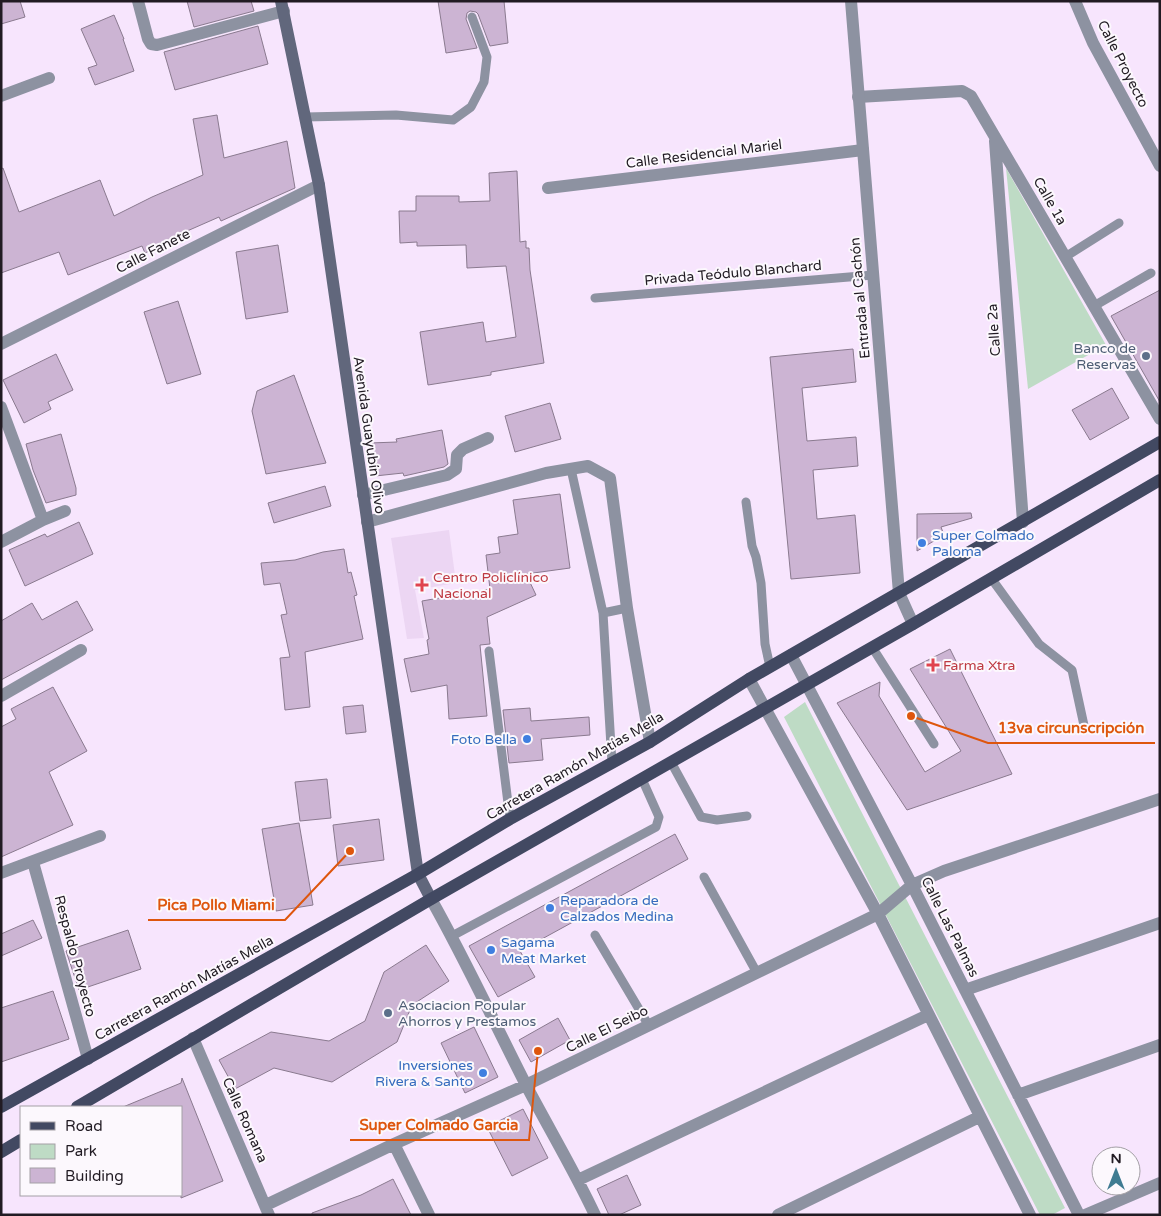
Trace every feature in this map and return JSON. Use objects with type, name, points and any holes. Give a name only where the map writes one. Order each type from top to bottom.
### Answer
[{"type":"main road","name":"Avenida Guayubín Olivo","points":[[283,6],[319,185],[418,874],[431,900]]},
{"type":"main road","name":"Carretera Ramón Matías Mella","points":[[1,1107],[418,874],[510,819],[650,742],[749,679],[1160,442]]},
{"type":"main road","points":[[79,1106],[431,900],[1160,480]]},
{"type":"main road","points":[[1,1152],[20,1141]]},
{"type":"street","points":[[138,1],[148,39],[151,44],[157,45],[283,6]]},
{"type":"street","name":"Entrada al Cachón","points":[[851,1],[899,593],[913,624]]},
{"type":"street","name":"Calle Proyecto","points":[[1075,1],[1093,43],[1160,166]]},
{"type":"street","points":[[1,96],[49,78]]},
{"type":"street","name":"Calle 1a","points":[[858,97],[962,91],[971,96],[1160,419]]},
{"type":"street","name":"Calle 2a","points":[[995,136],[1023,522]]},
{"type":"street","name":"Calle Residencial Mariel","points":[[548,188],[863,150]]},
{"type":"street","name":"Calle Fanete","points":[[1,344],[319,185]]},
{"type":"street","points":[[1,407],[43,520]]},
{"type":"street","points":[[363,495],[447,475],[456,469],[457,454],[463,449],[488,438]]},
{"type":"street","points":[[367,522],[546,473],[588,466],[610,478],[627,608],[650,742]]},
{"type":"street","points":[[1,542],[64,511]]},
{"type":"street","points":[[1,696],[81,650]]},
{"type":"street","name":"Calle Las Palmas","points":[[791,656],[912,886],[1079,1215]]},
{"type":"street","points":[[749,679],[878,914],[1030,1215]]},
{"type":"street","name":"Calle El Seibo","points":[[268,1210],[394,1144],[526,1086],[878,914],[912,886],[944,871],[1160,799]]},
{"type":"street","points":[[1,873],[100,836]]},
{"type":"street","name":"Respaldo Proyecto","points":[[33,862],[88,1059]]},
{"type":"street","points":[[431,900],[452,936],[526,1086],[578,1180],[595,1215]]},
{"type":"street","points":[[965,990],[1160,923]]},
{"type":"street","points":[[578,1180],[928,1015]]},
{"type":"street","name":"Calle Romana","points":[[193,1038],[268,1210]]},
{"type":"street","points":[[1018,1095],[1160,1044]]},
{"type":"street","points":[[778,1215],[979,1117]]},
{"type":"street","points":[[394,1144],[429,1215]]},
{"type":"street","points":[[1085,1215],[1160,1183]]},
{"type":"lane","points":[[305,117],[396,116],[453,120],[471,108],[484,82],[487,57],[472,17]]},
{"type":"lane","points":[[1065,257],[1119,223]]},
{"type":"lane","points":[[1094,306],[1151,273]]},
{"type":"lane","name":"Privada Teódulo Blanchard","points":[[595,298],[873,275]]},
{"type":"lane","points":[[572,469],[603,613],[612,763]]},
{"type":"lane","points":[[746,502],[752,546],[761,583],[765,644],[770,667]]},
{"type":"lane","points":[[991,578],[1039,644],[1072,670],[1086,730]]},
{"type":"lane","points":[[603,613],[627,608]]},
{"type":"lane","points":[[872,647],[934,744]]},
{"type":"lane","points":[[489,651],[510,819]]},
{"type":"lane","points":[[671,762],[700,817],[717,820],[747,816]]},
{"type":"lane","points":[[452,936],[656,827],[659,816],[642,779]]},
{"type":"lane","points":[[704,877],[757,973]]},
{"type":"lane","points":[[595,935],[649,1026]]},
{"type":"shaded area","name":"Centro Policlínico Nacional","points":[[449,530],[456,583],[415,590],[424,638],[407,639],[391,538]]},
{"type":"green space","points":[[1006,168],[1106,345],[1028,389]]},
{"type":"green space","points":[[805,702],[1065,1208],[1052,1215],[1040,1215],[784,717]]},
{"type":"building","points":[[1,1],[20,1],[25,17],[1,24]]},
{"type":"building","points":[[187,1],[251,1],[254,11],[194,27]]},
{"type":"building","points":[[438,1],[504,1],[508,43],[490,46],[478,14],[470,11],[467,13],[466,19],[477,48],[446,53]]},
{"type":"building","points":[[114,15],[134,71],[95,85],[88,68],[97,65],[81,29]]},
{"type":"building","points":[[258,26],[268,64],[175,90],[164,52]]},
{"type":"building","points":[[217,115],[224,158],[287,141],[295,188],[221,221],[219,217],[178,235],[178,237],[145,253],[142,246],[68,275],[59,252],[1,273],[1,169],[3,168],[19,212],[100,180],[114,216],[203,175],[193,119]]},
{"type":"building","points":[[517,171],[520,242],[526,241],[526,248],[529,248],[530,270],[544,363],[491,372],[491,375],[428,385],[420,332],[483,322],[486,342],[516,337],[506,266],[467,268],[466,245],[417,246],[417,242],[400,243],[399,211],[416,211],[416,196],[459,196],[459,202],[490,201],[489,173]]},
{"type":"building","points":[[278,245],[288,312],[246,319],[236,252]]},
{"type":"building","name":"Banco de Reservas","points":[[1160,290],[1160,402],[1111,316]]},
{"type":"building","points":[[178,301],[201,374],[167,384],[144,312]]},
{"type":"building","points":[[853,349],[856,382],[802,388],[807,441],[856,437],[858,466],[813,470],[817,519],[855,515],[860,573],[791,579],[770,357]]},
{"type":"building","points":[[56,354],[73,390],[48,402],[51,409],[24,423],[3,380]]},
{"type":"building","points":[[294,375],[326,463],[266,474],[252,411],[257,391]]},
{"type":"building","points":[[1112,388],[1129,418],[1090,440],[1072,410]]},
{"type":"building","points":[[550,403],[561,439],[515,452],[505,416]]},
{"type":"building","points":[[442,430],[448,464],[444,467],[404,476],[403,473],[375,476],[370,443],[397,442],[396,439]]},
{"type":"building","points":[[61,434],[76,488],[76,495],[46,503],[33,470],[26,444]]},
{"type":"building","points":[[325,486],[331,506],[274,523],[268,503]]},
{"type":"building","points":[[560,494],[570,568],[526,574],[536,595],[487,617],[490,644],[480,645],[487,716],[449,719],[447,685],[411,692],[404,659],[429,654],[427,640],[429,639],[422,601],[490,589],[486,555],[500,553],[498,537],[518,534],[513,500]]},
{"type":"building","points":[[971,513],[972,518],[941,527],[944,535],[917,551],[917,514]]},
{"type":"building","points":[[79,522],[93,554],[25,586],[9,550],[45,534],[47,537]]},
{"type":"building","points":[[344,549],[348,573],[351,572],[357,595],[354,596],[363,639],[305,652],[310,707],[285,710],[280,658],[290,657],[281,615],[287,614],[280,583],[264,585],[261,563],[295,560],[323,552]]},
{"type":"building","points":[[77,601],[93,630],[1,680],[1,621],[32,603],[42,620]]},
{"type":"building","points":[[950,649],[1012,774],[907,810],[837,703],[880,682],[879,696],[925,772],[961,751],[910,669]]},
{"type":"building","points":[[53,687],[87,751],[49,772],[73,825],[1,857],[1,727],[16,719],[11,709]]},
{"type":"building","points":[[363,705],[366,732],[346,734],[343,707]]},
{"type":"building","name":"Foto Bella","points":[[530,708],[531,721],[589,717],[590,735],[541,739],[543,760],[509,763],[503,710]]},
{"type":"building","points":[[327,779],[331,818],[300,821],[295,782]]},
{"type":"building","points":[[379,819],[384,860],[338,866],[333,825]]},
{"type":"building","points":[[299,823],[313,905],[276,911],[262,829]]},
{"type":"building","points":[[675,834],[688,859],[520,951],[535,977],[498,997],[469,946]]},
{"type":"building","points":[[33,920],[42,938],[1,956],[1,934]]},
{"type":"building","points":[[128,930],[141,969],[79,990],[66,951]]},
{"type":"building","name":"Asociacion Popular Ahorros y Prestamos","points":[[426,945],[449,981],[412,1005],[397,1042],[332,1082],[274,1068],[235,1089],[219,1060],[271,1032],[329,1041],[365,1021],[384,972]]},
{"type":"building","points":[[53,991],[69,1039],[1,1062],[1,1008]]},
{"type":"building","points":[[558,1018],[570,1040],[531,1062],[519,1040]]},
{"type":"building","points":[[474,1027],[498,1077],[465,1093],[441,1043]]},
{"type":"building","points":[[182,1078],[223,1181],[181,1198],[182,1106],[125,1106],[181,1083]]},
{"type":"building","points":[[523,1109],[548,1158],[512,1176],[487,1127]]},
{"type":"building","points":[[627,1175],[641,1205],[619,1215],[609,1215],[597,1189]]},
{"type":"building","points":[[393,1179],[411,1215],[312,1215],[312,1213],[361,1195]]},
{"type":"place","name":"Banco de Reservas","points":[[1146,356]]},
{"type":"place","name":"Super Colmado Paloma","points":[[922,543]]},
{"type":"place","name":"Centro Policlínico Nacional","points":[[422,585]]},
{"type":"place","name":"Farma Xtra","points":[[933,665]]},
{"type":"place","name":"13va circunscripción","points":[[911,716]]},
{"type":"place","name":"Foto Bella","points":[[527,739]]},
{"type":"place","name":"Pica Pollo Miami","points":[[350,851]]},
{"type":"place","name":"Reparadora de Calzados Medina","points":[[550,908]]},
{"type":"place","name":"Sagama Meat Market","points":[[491,950]]},
{"type":"place","name":"Asociacion Popular Ahorros y Prestamos","points":[[388,1013]]},
{"type":"place","name":"Super Colmado Garcia","points":[[538,1051]]},
{"type":"place","name":"Inversiones Rivera & Santo","points":[[483,1073]]}]
